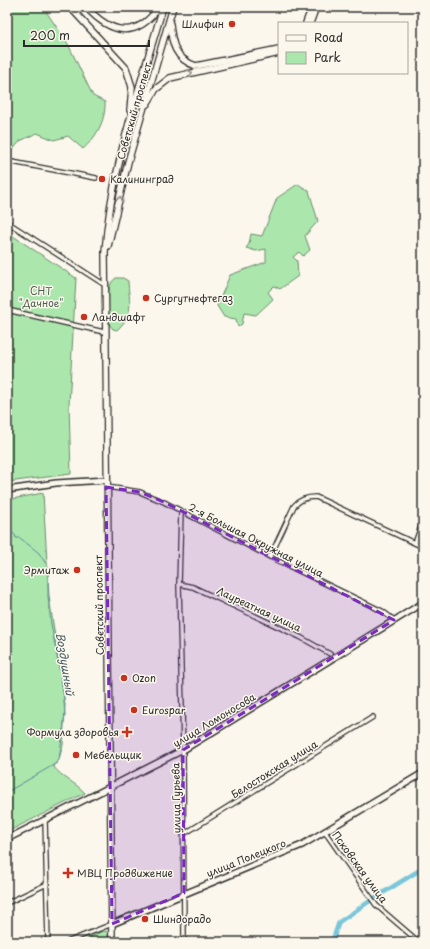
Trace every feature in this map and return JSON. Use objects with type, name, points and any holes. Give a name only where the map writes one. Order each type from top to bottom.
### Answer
[{"type":"main road","points":[[70,7],[129,74],[132,87],[132,98],[125,138]]},
{"type":"main road","points":[[86,7],[101,22],[115,29],[124,30],[142,25],[159,7]]},
{"type":"main road","name":"Советский проспект","points":[[112,942],[106,487],[107,406],[104,332],[106,235],[112,198],[125,138],[163,7]]},
{"type":"main road","name":"Советский проспект","points":[[105,268],[107,252],[141,116],[173,7]]},
{"type":"main road","points":[[306,22],[312,7]]},
{"type":"main road","points":[[310,22],[316,7]]},
{"type":"main road","points":[[170,21],[171,39],[178,55],[183,60],[196,66],[278,49]]},
{"type":"main road","points":[[141,116],[156,89],[170,78],[278,53]]},
{"type":"street","points":[[7,161],[96,178]]},
{"type":"street","points":[[7,222],[104,286]]},
{"type":"street","points":[[7,310],[104,332]]},
{"type":"street","points":[[7,490],[56,483],[106,480]]},
{"type":"street","name":"2-я Большая Окружная улица","points":[[106,487],[140,492],[382,611],[394,620]]},
{"type":"street","points":[[270,557],[294,506],[298,502],[310,497],[316,497],[423,547]]},
{"type":"street","name":"улица Гурьева","points":[[181,511],[179,584],[183,750],[184,942]]},
{"type":"street","points":[[414,543],[423,521]]},
{"type":"street","name":"Лауреатная улица","points":[[179,584],[193,587],[300,637],[330,654]]},
{"type":"street","name":"улица Ломоносова","points":[[7,839],[183,750],[423,603]]},
{"type":"street","name":"Белостокская улица","points":[[184,834],[373,717]]},
{"type":"street","name":"улица Полецкого","points":[[67,942],[302,845],[423,773]]},
{"type":"street","points":[[45,820],[48,942]]},
{"type":"street","name":"Псковская улица","points":[[325,832],[376,905],[418,942]]},
{"type":"street","points":[[7,902],[47,884]]},
{"type":"highlighted area","points":[[106,487],[140,492],[164,502],[394,620],[183,750],[184,893],[112,924]]},
{"type":"green space","points":[[7,7],[43,7],[68,44],[93,96],[105,102],[102,122],[92,140],[83,149],[68,136],[54,140],[37,133],[20,141],[7,157]]},
{"type":"green space","points":[[298,184],[309,191],[318,221],[305,236],[310,250],[303,256],[299,252],[293,257],[297,261],[298,276],[280,289],[274,286],[268,292],[273,299],[256,315],[244,313],[242,324],[238,327],[236,319],[224,317],[217,306],[230,275],[266,262],[266,249],[256,251],[246,248],[249,244],[251,234],[262,236],[277,198]]},
{"type":"green space","name":"СНТ \"Дачное\"","points":[[7,232],[76,278],[69,405],[71,474],[7,482]]},
{"type":"green space","points":[[116,278],[123,278],[128,281],[130,302],[129,313],[123,324],[117,330],[113,329],[109,324],[108,306],[110,286],[112,281]]},
{"type":"green space","points":[[43,493],[49,596],[65,705],[63,745],[59,759],[53,766],[60,774],[85,793],[7,832],[7,500]]},
{"type":"green space","points":[[103,931],[108,932],[108,942],[85,942],[88,938]]},
{"type":"waterway","name":"Воздушный","points":[[7,528],[15,535],[16,538],[20,538],[39,553],[48,567],[48,597],[51,624],[63,689],[65,715],[59,760],[57,763],[7,792]]},
{"type":"waterway","points":[[373,899],[423,868]]},
{"type":"waterway","points":[[332,942],[339,922],[370,901]]},
{"type":"place","name":"Шлифин","points":[[232,24]]},
{"type":"place","name":"Калининград","points":[[102,179]]},
{"type":"place","name":"Сургутнефтегаз","points":[[146,298]]},
{"type":"place","name":"Ландшафт","points":[[84,317]]},
{"type":"place","name":"Эрмитаж","points":[[77,570]]},
{"type":"place","name":"Ozon","points":[[124,678]]},
{"type":"place","name":"Eurospar","points":[[134,710]]},
{"type":"place","name":"Формула здоровья","points":[[127,732]]},
{"type":"place","name":"Мебельщик","points":[[76,755]]},
{"type":"place","name":"МВЦ Продвижение","points":[[68,873]]},
{"type":"place","name":"Шиндорадо","points":[[145,919]]}]
